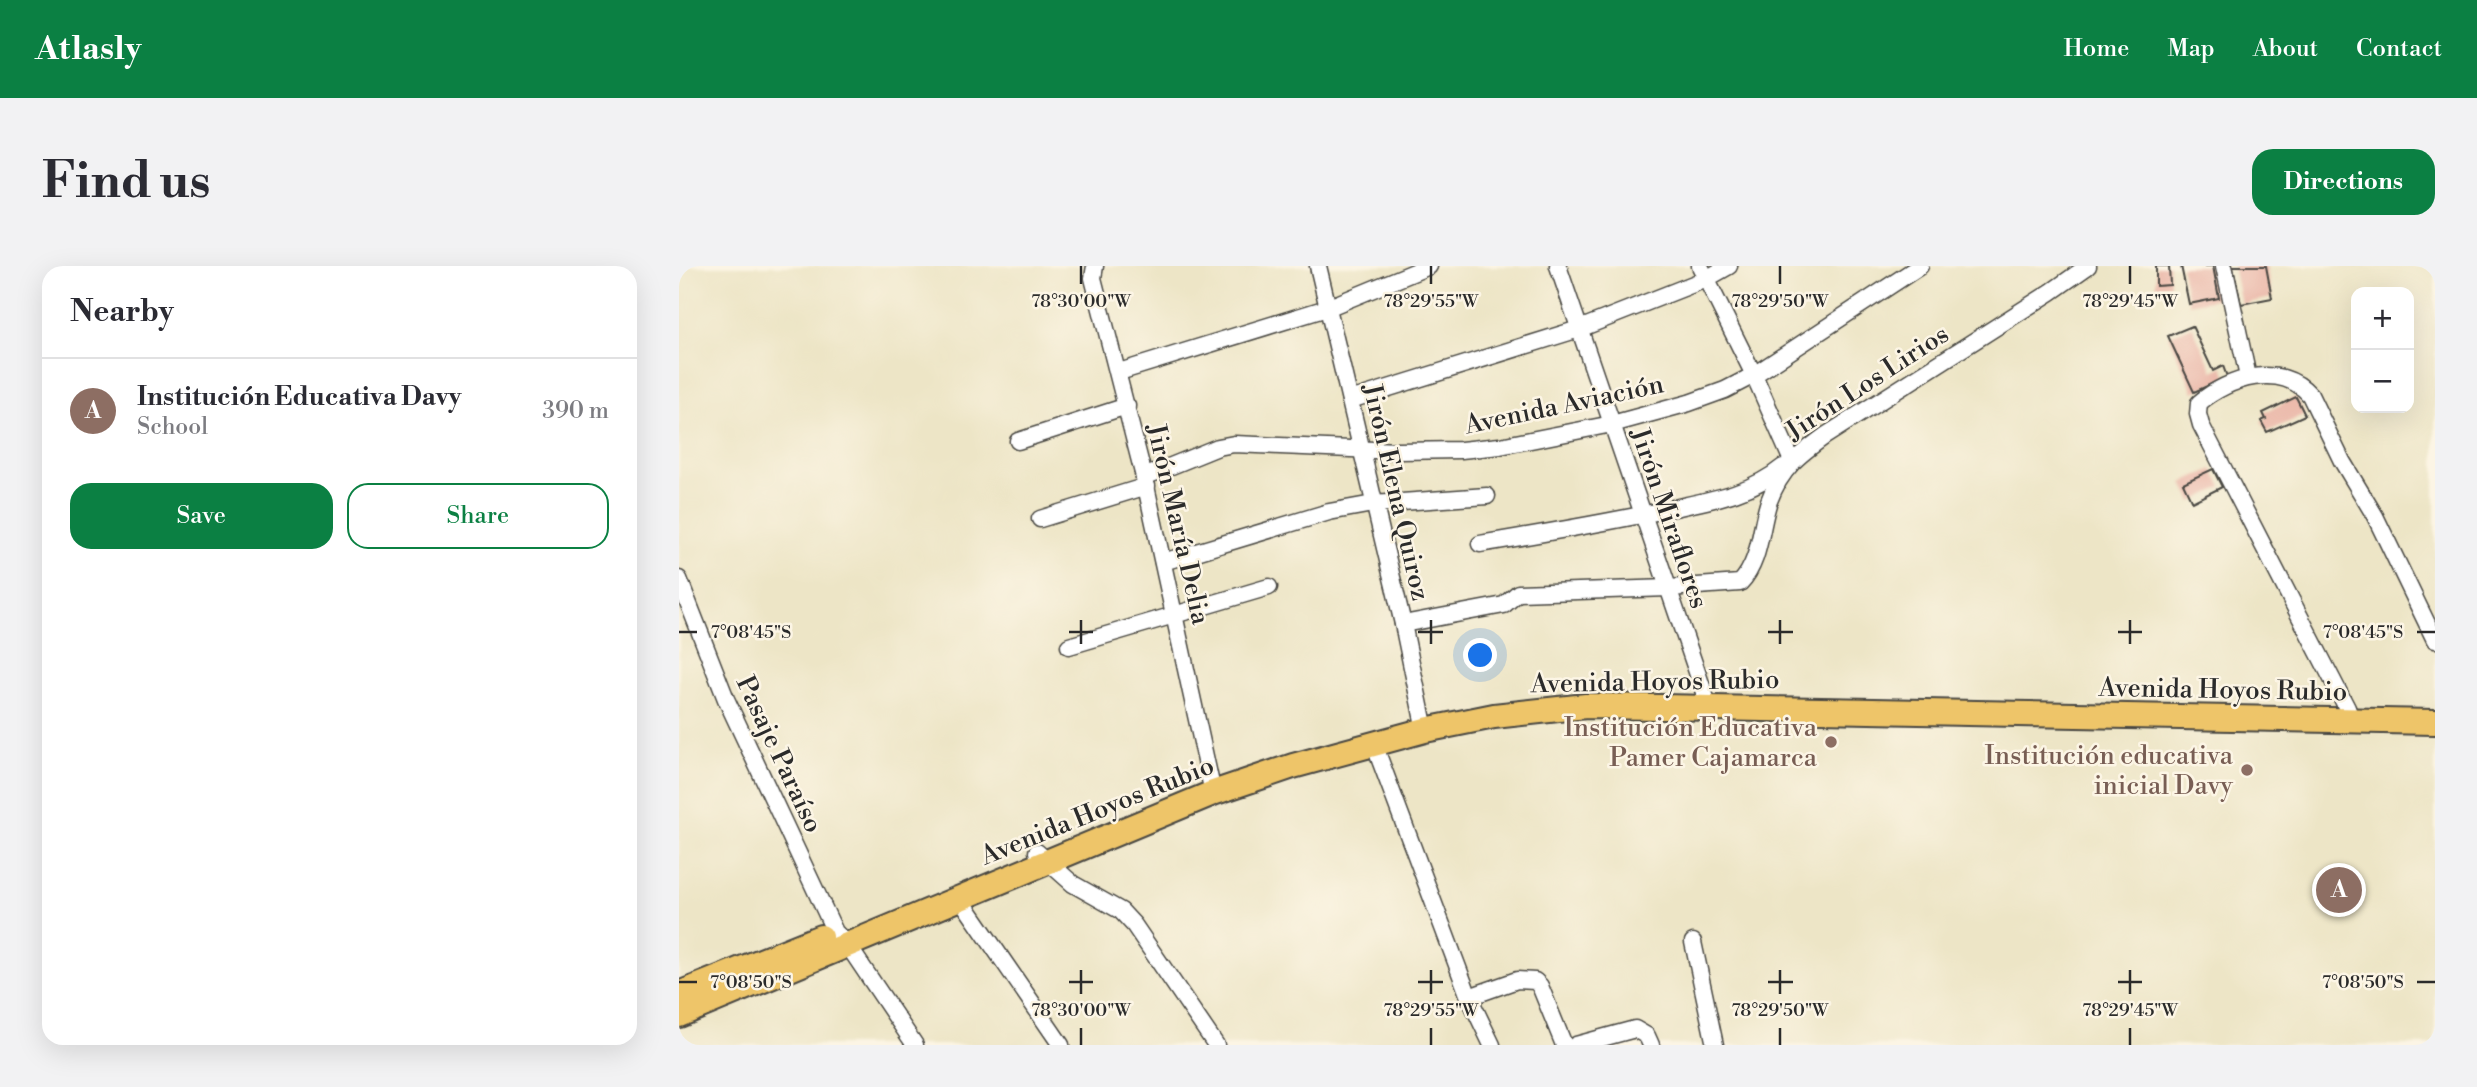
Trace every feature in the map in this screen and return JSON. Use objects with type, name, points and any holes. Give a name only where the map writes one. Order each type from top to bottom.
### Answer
[{"type":"main road","name":"Avenida Hoyos Rubio","points":[[679,1015],[841,938],[1304,748],[1544,696],[1649,692],[1707,700],[1907,704],[2224,703],[2435,722]]},
{"type":"main road","name":"Avenida Hoyos Rubio","points":[[2349,714],[2435,708]]},
{"type":"main road","name":"Avenida Hoyos Rubio","points":[[1212,787],[1374,744],[1424,723]]},
{"type":"main road","name":"Avenida Hoyos Rubio","points":[[679,993],[960,898],[1042,857]]},
{"type":"street","name":"Jirón María Delia","points":[[1095,266],[1093,278],[1145,482],[1212,787]]},
{"type":"street","name":"Jirón Elena Quiroz","points":[[1318,266],[1363,450],[1424,723]]},
{"type":"street","points":[[1119,372],[1327,308],[1429,266]]},
{"type":"street","name":"Jirón Miraflores","points":[[1557,266],[1707,700]]},
{"type":"street","points":[[1350,401],[1579,329],[1703,273],[1729,266]]},
{"type":"street","name":"Avenida Aviación","points":[[1040,519],[1145,482],[1218,447],[1234,444],[1363,450],[1461,450],[1500,446],[1612,424],[1689,403],[1725,390],[1754,375],[1920,266]]},
{"type":"street","name":"Jirón Los Lirios","points":[[1403,624],[1504,605],[1518,593],[1669,588],[1735,584],[1743,580],[1759,543],[1770,500],[1792,460],[2088,266]]},
{"type":"street","points":[[2224,266],[2248,377]]},
{"type":"street","points":[[1480,544],[1643,515],[1747,490],[1766,481],[1792,460],[1754,375],[1703,273]]},
{"type":"street","points":[[2349,714],[2201,425],[2199,403],[2213,391],[2248,377],[2284,378],[2304,388],[2342,461],[2375,516],[2435,640]]},
{"type":"street","points":[[1018,441],[1127,406]]},
{"type":"street","points":[[1163,562],[1300,520],[1373,504],[1487,496]]},
{"type":"street","name":"Pasaje Paraíso","points":[[679,579],[726,699],[841,938],[915,1045]]},
{"type":"street","points":[[1069,646],[1269,587]]},
{"type":"street","points":[[1374,744],[1469,997],[1492,1045]]},
{"type":"street","points":[[1042,857],[1073,884],[1121,911],[1134,925],[1216,1045]]},
{"type":"street","points":[[960,898],[1061,1045]]},
{"type":"street","points":[[1693,942],[1715,1045]]},
{"type":"street","points":[[1469,997],[1517,980],[1535,981],[1540,986],[1565,1045]]},
{"type":"street","points":[[1576,1045],[1635,1029],[1647,1036],[1651,1045]]},
{"type":"building","points":[[2156,266],[2169,266],[2170,285],[2156,286]]},
{"type":"building","points":[[2181,266],[2213,266],[2219,298],[2189,304]]},
{"type":"building","points":[[2233,266],[2266,266],[2272,298],[2241,304]]},
{"type":"building","points":[[2192,326],[2213,371],[2223,366],[2227,377],[2194,392],[2168,336]]},
{"type":"building","points":[[2296,397],[2305,415],[2267,432],[2261,421],[2266,419],[2263,413]]},
{"type":"building","points":[[2213,469],[2222,487],[2192,502],[2183,483]]},
{"type":"place","name":"Institución Educativa Pamer Cajamarca","points":[[1831,742]]},
{"type":"place","name":"Institución educativa inicial Davy","points":[[2247,770]]},
{"type":"place","name":"Institución Educativa Davy","points":[[2339,890]]}]
